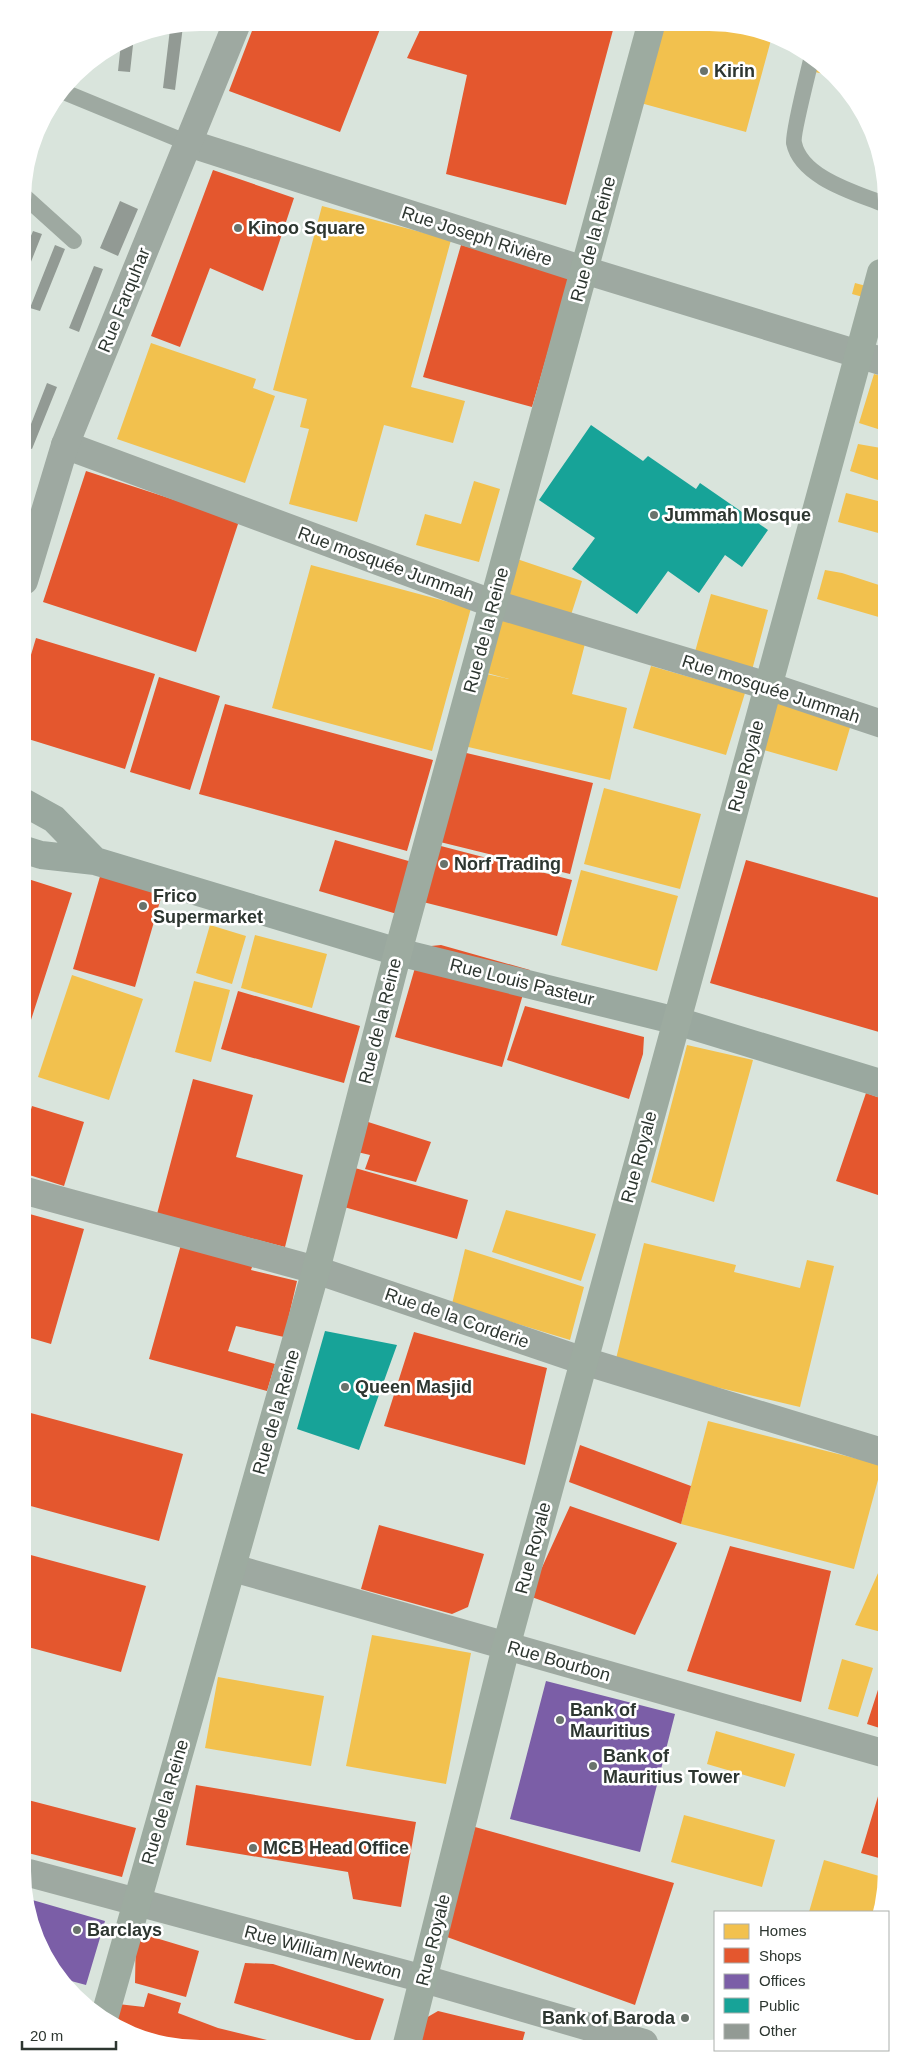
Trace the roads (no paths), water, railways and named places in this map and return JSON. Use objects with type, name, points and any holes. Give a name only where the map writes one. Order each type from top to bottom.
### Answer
[{"type":"main road","name":"Rue de la Reine","points":[[106,2011],[316,1270],[398,952],[649,31]]},
{"type":"main road","name":"Rue Royale","points":[[408,2040],[506,1647],[768,686],[870,358],[878,297]]},
{"type":"main road","points":[[32,807],[54,819],[95,861]]},
{"type":"main road","name":"Rue Louis Pasteur","points":[[32,852],[41,855],[95,861],[398,952],[676,1021],[877,1082]]},
{"type":"street","name":"Rue Farquhar","points":[[32,555],[65,445],[233,32]]},
{"type":"street","name":"Rue Joseph Rivière","points":[[188,144],[584,270],[870,358]]},
{"type":"street","name":"Rue mosquée Jummah","points":[[65,445],[494,604],[768,686],[878,723]]},
{"type":"street","name":"Rue de la Corderie","points":[[31,1191],[316,1270],[584,1361],[877,1451]]},
{"type":"street","name":"Rue Bourbon","points":[[233,1568],[877,1751]]},
{"type":"street","name":"Rue William Newton","points":[[31,1874],[424,1979],[634,2040]]},
{"type":"lane","points":[[810,65],[794,142],[802,161],[828,181],[878,202]]},
{"type":"lane","points":[[69,94],[188,144]]},
{"type":"lane","points":[[32,203],[74,242]]},
{"type":"place","name":"Kirin","points":[[704,71]]},
{"type":"place","name":"Kinoo Square","points":[[238,228]]},
{"type":"place","name":"Jummah Mosque","points":[[654,515]]},
{"type":"place","name":"Norf Trading","points":[[444,864]]},
{"type":"place","name":"Frico Supermarket","points":[[143,906]]},
{"type":"place","name":"Queen Masjid","points":[[345,1387]]},
{"type":"place","name":"Bank of Mauritius","points":[[560,1720]]},
{"type":"place","name":"Bank of Mauritius Tower","points":[[593,1766]]},
{"type":"place","name":"MCB Head Office","points":[[253,1848]]},
{"type":"place","name":"Barclays","points":[[77,1930]]},
{"type":"place","name":"Bank of Baroda","points":[[685,2018]]}]
